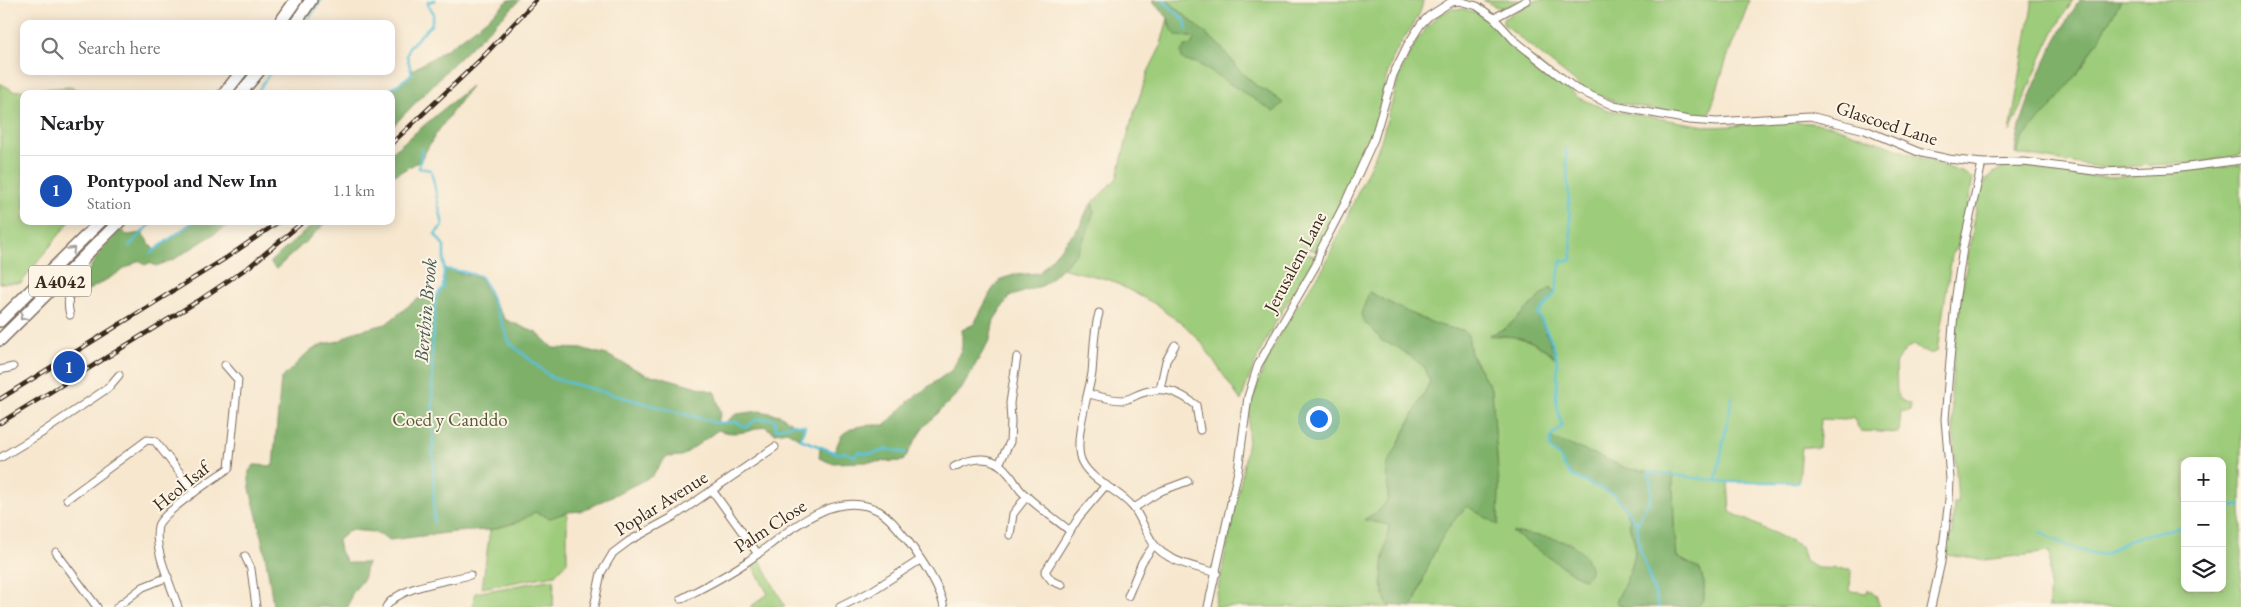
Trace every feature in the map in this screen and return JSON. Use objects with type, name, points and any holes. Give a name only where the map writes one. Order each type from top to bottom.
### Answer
[{"type":"highway","points":[[282,20],[296,0]]},
{"type":"highway","points":[[298,20],[311,0]]},
{"type":"highway","points":[[227,90],[239,75]]},
{"type":"highway","points":[[243,90],[256,75]]},
{"type":"highway","name":"A4042","points":[[0,321],[97,225]]},
{"type":"highway","name":"A4042","points":[[0,340],[116,225]]},
{"type":"street","points":[[1494,18],[1526,0]]},
{"type":"street","name":"Jerusalem Lane","points":[[1208,607],[1238,471],[1248,397],[1258,366],[1316,265],[1321,249],[1345,203],[1374,139],[1397,67],[1421,24],[1451,2],[1459,1],[1477,6],[1494,18]]},
{"type":"street","name":"Glascoed Lane","points":[[1494,18],[1514,40],[1576,88],[1614,106],[1690,120],[1717,122],[1810,116],[1865,130],[1921,153],[1949,159],[1982,162],[2024,162],[2102,172],[2173,169],[2241,160]]},
{"type":"street","points":[[1931,607],[1941,562],[1949,500],[1950,479],[1945,419],[1955,302],[1963,248],[1982,162]]},
{"type":"street","points":[[70,314],[68,298],[70,290],[92,249]]},
{"type":"street","points":[[1099,313],[1094,330],[1089,394],[1082,418],[1079,445],[1081,461],[1093,476],[1122,495],[1134,508],[1154,545],[1168,556],[1180,562],[1217,573]]},
{"type":"street","points":[[1160,389],[1166,361],[1175,345]]},
{"type":"street","points":[[999,464],[1010,442],[1010,403],[1017,357]]},
{"type":"street","name":"Heol Isaf","points":[[178,607],[157,537],[158,524],[172,509],[228,468],[238,380],[225,365]]},
{"type":"street","points":[[0,370],[13,367]]},
{"type":"street","points":[[0,458],[40,434],[108,388],[119,375]]},
{"type":"street","points":[[1089,394],[1109,399],[1126,400],[1144,392],[1166,388],[1183,395],[1196,405],[1200,430]]},
{"type":"street","points":[[68,499],[147,440],[156,441],[195,492]]},
{"type":"street","name":"Poplar Avenue","points":[[594,607],[602,574],[613,552],[673,517],[775,447]]},
{"type":"street","points":[[954,466],[964,461],[976,459],[988,459],[999,464],[1027,496],[1070,531]]},
{"type":"street","points":[[1134,508],[1161,491],[1188,481]]},
{"type":"street","points":[[1062,585],[1052,581],[1045,572],[1070,531],[1106,485]]},
{"type":"street","points":[[712,490],[758,554]]},
{"type":"street","points":[[1010,535],[1013,514],[1027,496]]},
{"type":"street","name":"Palm Close","points":[[682,599],[758,554],[797,525],[823,511],[842,505],[878,511],[894,523],[939,588],[944,607]]},
{"type":"street","points":[[1128,596],[1142,562],[1154,545]]},
{"type":"street","points":[[56,552],[97,607]]},
{"type":"street","points":[[245,556],[251,569],[256,607]]},
{"type":"street","points":[[840,607],[870,592],[920,560]]},
{"type":"street","points":[[386,607],[390,600],[404,592],[470,575]]},
{"type":"street","points":[[117,607],[143,587],[168,577]]},
{"type":"green space","points":[[509,0],[520,0],[454,63],[395,124],[395,90],[390,90],[412,74],[412,70],[463,38]]},
{"type":"green space","points":[[1152,0],[1167,0],[1219,45],[1241,72],[1259,88],[1267,91],[1283,103],[1274,112],[1197,63],[1182,59],[1181,52],[1185,46],[1190,46],[1194,40],[1191,37],[1177,36],[1171,30],[1168,18]]},
{"type":"green space","points":[[1167,0],[1423,1],[1416,20],[1393,58],[1372,136],[1360,166],[1316,251],[1309,249],[1305,252],[1316,257],[1290,297],[1267,338],[1250,375],[1241,401],[1201,342],[1181,322],[1166,313],[1161,307],[1110,280],[1061,268],[1067,265],[1094,211],[1092,203],[1117,178],[1132,119],[1148,72],[1160,48],[1168,18],[1172,31],[1182,36],[1191,37],[1194,40],[1182,59],[1197,63],[1283,103],[1267,91],[1259,88],[1241,72],[1219,45]]},
{"type":"green space","points":[[1483,0],[1519,0],[1501,8]]},
{"type":"green space","points":[[1535,0],[1750,0],[1727,58],[1708,118],[1618,103],[1585,90],[1503,24],[1503,19]]},
{"type":"green space","points":[[2033,0],[2073,0],[2054,31],[2010,132]]},
{"type":"green space","points":[[2080,0],[2121,0],[2095,46],[2076,74],[2055,102],[2027,133],[2021,143],[2018,154],[2015,153],[2023,116],[2031,95],[2060,33]]},
{"type":"green space","points":[[2121,0],[2241,0],[2241,155],[2203,162],[2104,168],[2018,154],[2018,148],[2024,137],[2084,65]]},
{"type":"green space","points":[[1451,9],[1464,9],[1481,14],[1514,45],[1579,98],[1608,110],[1711,127],[1778,120],[1830,125],[1964,173],[1973,179],[1960,242],[1952,255],[1937,351],[1928,353],[1913,345],[1907,348],[1896,362],[1897,394],[1901,400],[1911,404],[1910,411],[1901,411],[1899,433],[1860,431],[1853,417],[1845,420],[1821,419],[1819,448],[1802,447],[1799,482],[1728,482],[1730,512],[1801,546],[1805,560],[1817,568],[1851,569],[1850,591],[1867,593],[1868,589],[1876,596],[1880,607],[1697,607],[1704,599],[1704,583],[1700,569],[1677,557],[1673,474],[1628,469],[1594,454],[1550,449],[1559,456],[1572,476],[1615,495],[1630,518],[1630,527],[1635,545],[1634,560],[1616,602],[1624,607],[1413,607],[1440,541],[1456,517],[1467,506],[1498,524],[1499,485],[1492,390],[1471,354],[1468,335],[1463,330],[1427,321],[1369,292],[1364,323],[1371,327],[1382,341],[1396,346],[1425,367],[1430,382],[1387,466],[1389,499],[1380,510],[1365,519],[1389,525],[1382,582],[1386,602],[1391,607],[1214,607],[1242,475],[1248,440],[1249,410],[1264,366],[1285,325],[1324,267],[1380,144],[1400,74],[1418,38],[1437,16]],"holes":[[[1550,289],[1555,294],[1538,314],[1556,358],[1526,340],[1510,336],[1490,335],[1506,328]],[[1513,532],[1571,543],[1585,578],[1575,575]]]},
{"type":"green space","points":[[0,83],[14,91],[20,91],[20,225],[67,225],[21,283],[0,283]]},
{"type":"green space","points":[[471,86],[436,134],[420,161],[395,175],[395,150]]},
{"type":"green space","points":[[70,87],[79,90],[28,90]]},
{"type":"green space","points":[[2241,164],[2241,607],[2047,607],[2049,604],[2050,552],[1984,560],[1946,555],[1947,536],[1952,534],[1954,502],[1958,503],[1951,395],[1957,320],[1979,193],[1992,174],[2005,168],[2040,168],[2096,177],[2187,171]]},
{"type":"green space","points":[[1092,203],[1094,211],[1087,233],[1076,254],[1044,285],[1009,297],[994,320],[990,339],[961,390],[923,428],[903,461],[831,463],[819,458],[820,447],[834,452],[843,434],[853,428],[885,425],[910,400],[953,369],[962,347],[962,330],[974,324],[992,290],[1001,279],[1014,275],[1039,273],[1080,226]]},
{"type":"green space","points":[[188,225],[229,225],[173,260],[156,266],[150,263],[144,265],[140,260],[82,294],[75,301],[84,279],[94,262],[121,230],[127,235],[142,233],[154,250]]},
{"type":"green space","points":[[312,225],[324,225],[276,269],[270,262]]},
{"type":"green space","name":"Coed y Canddo","points":[[444,269],[480,278],[491,300],[506,320],[537,333],[553,348],[583,349],[607,355],[647,375],[659,376],[715,392],[721,414],[717,423],[725,423],[736,414],[760,411],[780,415],[793,424],[805,426],[800,439],[787,431],[775,433],[764,426],[730,433],[718,430],[682,456],[666,457],[652,476],[582,511],[568,512],[550,518],[535,512],[518,522],[490,530],[454,532],[390,540],[373,532],[350,530],[338,540],[340,551],[347,563],[367,563],[363,580],[352,593],[348,607],[273,607],[264,550],[250,488],[249,471],[254,465],[273,466],[281,379],[307,353],[323,344],[339,341],[354,332],[386,324],[417,299],[436,297],[443,287]]},
{"type":"green space","points":[[1550,288],[1555,294],[1538,314],[1557,359],[1541,347],[1526,340],[1509,336],[1489,336],[1506,328]]},
{"type":"green space","points":[[1369,292],[1427,321],[1463,330],[1468,335],[1471,355],[1492,390],[1499,485],[1498,525],[1467,506],[1440,541],[1413,607],[1388,605],[1384,596],[1382,576],[1389,525],[1364,520],[1380,510],[1388,499],[1387,466],[1430,382],[1425,367],[1396,346],[1382,341],[1371,327],[1364,323],[1361,314]]},
{"type":"green space","points":[[1550,438],[1628,469],[1673,474],[1677,557],[1700,569],[1704,584],[1704,599],[1697,607],[1624,607],[1616,602],[1634,560],[1635,545],[1630,530],[1630,518],[1615,495],[1572,476],[1559,456],[1550,449]]},
{"type":"green space","points":[[535,512],[550,518],[567,512],[567,562],[555,575],[482,588],[490,530],[518,522]]},
{"type":"green space","points":[[1512,532],[1542,536],[1573,546],[1588,561],[1590,566],[1589,574],[1585,579],[1575,575]]},
{"type":"green space","points":[[759,558],[785,607],[750,607],[768,594],[751,563]]},
{"type":"green space","points":[[554,579],[553,607],[472,607],[475,593]]},
{"type":"waterway","points":[[308,20],[321,0]]},
{"type":"waterway","name":"Berthin Brook","points":[[390,90],[412,74],[407,56],[409,47],[431,25],[434,13],[428,6],[428,2],[435,0]]},
{"type":"waterway","points":[[1163,0],[1185,21],[1187,30]]},
{"type":"waterway","points":[[259,90],[268,75]]},
{"type":"waterway","points":[[1566,148],[1572,260],[1561,261],[1555,294],[1538,314],[1555,351],[1558,376],[1556,400],[1562,426],[1550,438],[1550,449],[1559,456],[1572,476],[1615,495],[1637,524],[1639,545],[1659,607]]},
{"type":"waterway","name":"Berthin Brook","points":[[422,149],[419,168],[431,170],[443,225],[435,234],[444,246],[443,287],[436,297],[432,357],[434,522]]},
{"type":"waterway","points":[[129,246],[149,225]]},
{"type":"waterway","points":[[151,253],[189,225]]},
{"type":"waterway","points":[[444,269],[480,276],[487,287],[510,343],[552,378],[717,423],[737,422],[746,428],[757,419],[774,419],[776,429],[793,424],[805,426],[800,439],[839,454],[843,452],[855,456],[859,452],[872,454],[888,449],[906,453]]},
{"type":"waterway","points":[[1716,481],[1732,397]]},
{"type":"waterway","points":[[1637,524],[1652,495],[1649,472],[1728,482],[1799,482]]},
{"type":"waterway","points":[[2226,510],[2241,505]]},
{"type":"waterway","points":[[2040,532],[2072,548],[2106,555],[2134,538],[2181,527]]},
{"type":"railway","points":[[395,140],[479,61],[536,0]]},
{"type":"railway","points":[[0,399],[226,258],[274,225]]},
{"type":"railway","points":[[0,423],[198,301],[250,266],[299,225]]},
{"type":"place","name":"Pontypool and New Inn","points":[[69,367]]}]
